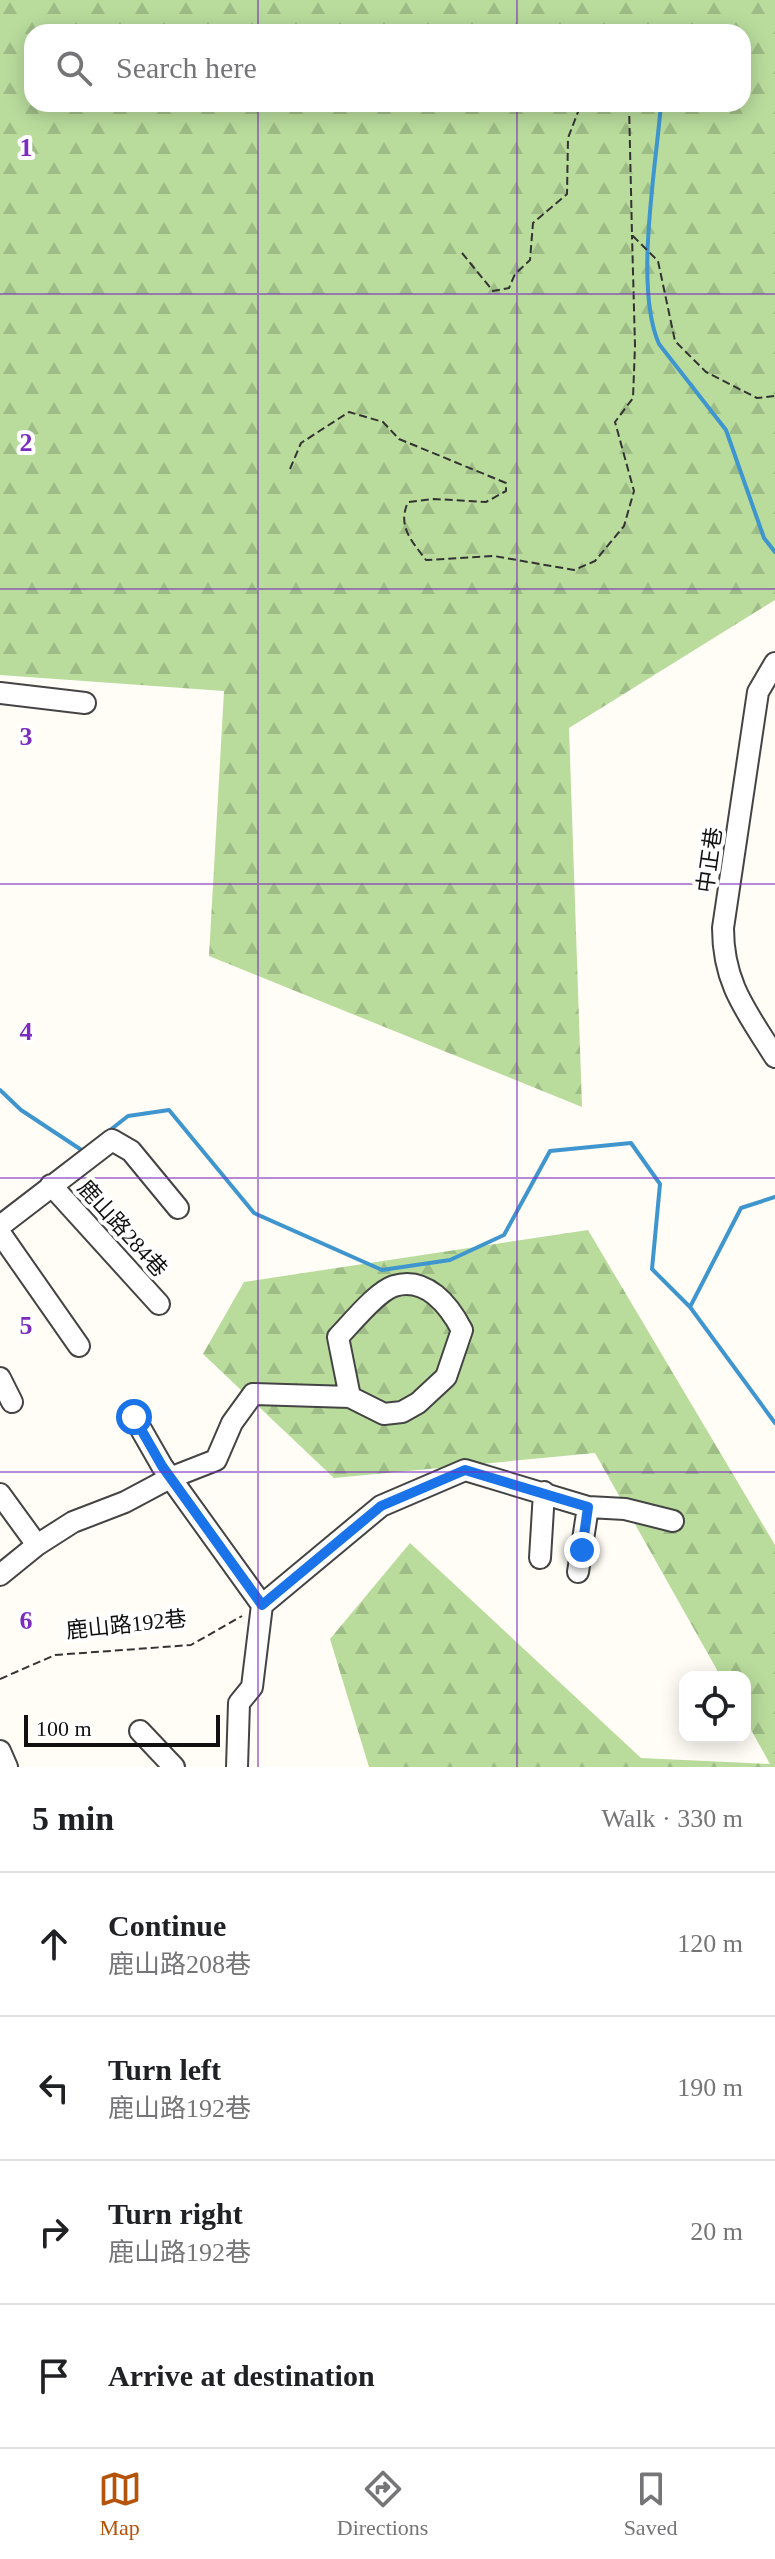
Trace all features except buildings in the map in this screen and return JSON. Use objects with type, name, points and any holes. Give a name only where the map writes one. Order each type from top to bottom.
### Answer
[{"type":"street","name":"中正巷","points":[[775,663],[758,692],[723,928],[723,956],[733,988],[775,1057]]},
{"type":"street","points":[[0,693],[85,703]]},
{"type":"street","name":"鹿山路284巷","points":[[0,1226],[112,1140],[131,1151],[178,1208]]},
{"type":"street","name":"鹿山路284巷","points":[[51,1185],[159,1304]]},
{"type":"street","points":[[0,1233],[79,1346]]},
{"type":"street","points":[[0,1575],[37,1545],[73,1522],[216,1460],[232,1423],[253,1394],[350,1397],[384,1414],[402,1412],[418,1403],[446,1377],[457,1348],[462,1330],[451,1308],[432,1291],[408,1284],[392,1287],[379,1296],[338,1337],[350,1397]]},
{"type":"street","points":[[0,1378],[12,1402]]},
{"type":"street","points":[[134,1417],[170,1478],[262,1605],[252,1687],[239,1703],[237,1767]]},
{"type":"street","points":[[262,1605],[381,1506],[465,1470],[588,1507],[625,1509],[673,1521]]},
{"type":"street","points":[[540,1558],[544,1492]]},
{"type":"street","points":[[0,1494],[37,1545]]},
{"type":"street","points":[[578,1572],[588,1507]]},
{"type":"street","points":[[140,1731],[174,1767]]},
{"type":"path","points":[[462,253],[493,291],[509,288],[515,274],[530,260],[533,223],[567,194],[568,138],[578,112]]},
{"type":"path","points":[[290,469],[301,443],[349,412],[383,422],[399,439],[506,483],[506,491],[486,502],[434,499],[408,502],[403,514],[407,535],[426,560],[494,556],[574,570],[595,561],[624,526],[634,491],[615,422],[633,398],[635,346],[629,112]]},
{"type":"path","points":[[632,235],[658,261],[675,341],[706,372],[757,398],[775,396]]},
{"type":"path","name":"鹿山路192巷","points":[[0,1679],[55,1655],[191,1645],[262,1605]]},
{"type":"green space","points":[[0,0],[775,0],[775,600],[569,728],[582,1107],[209,956],[224,691],[0,675]]},
{"type":"green space","points":[[588,1230],[775,1545],[775,1767],[369,1767],[330,1639],[410,1543],[641,1758],[770,1764],[751,1730],[751,1671],[718,1671],[595,1453],[334,1478],[203,1354],[244,1282]]},
{"type":"waterway","points":[[660,112],[647,260],[652,320],[659,344],[726,430],[764,538],[775,552]]},
{"type":"waterway","points":[[0,1090],[21,1110],[83,1151],[85,1149]]},
{"type":"waterway","points":[[105,1134],[128,1116],[169,1110],[254,1213],[382,1270],[450,1260],[504,1235],[550,1151],[631,1143],[660,1184],[652,1269],[690,1307],[775,1423]]},
{"type":"waterway","points":[[690,1307],[741,1208],[775,1197]]},
{"type":"route","points":[[134,1417],[162,1466],[262,1605],[381,1506],[465,1470],[588,1507],[582,1550]]}]
